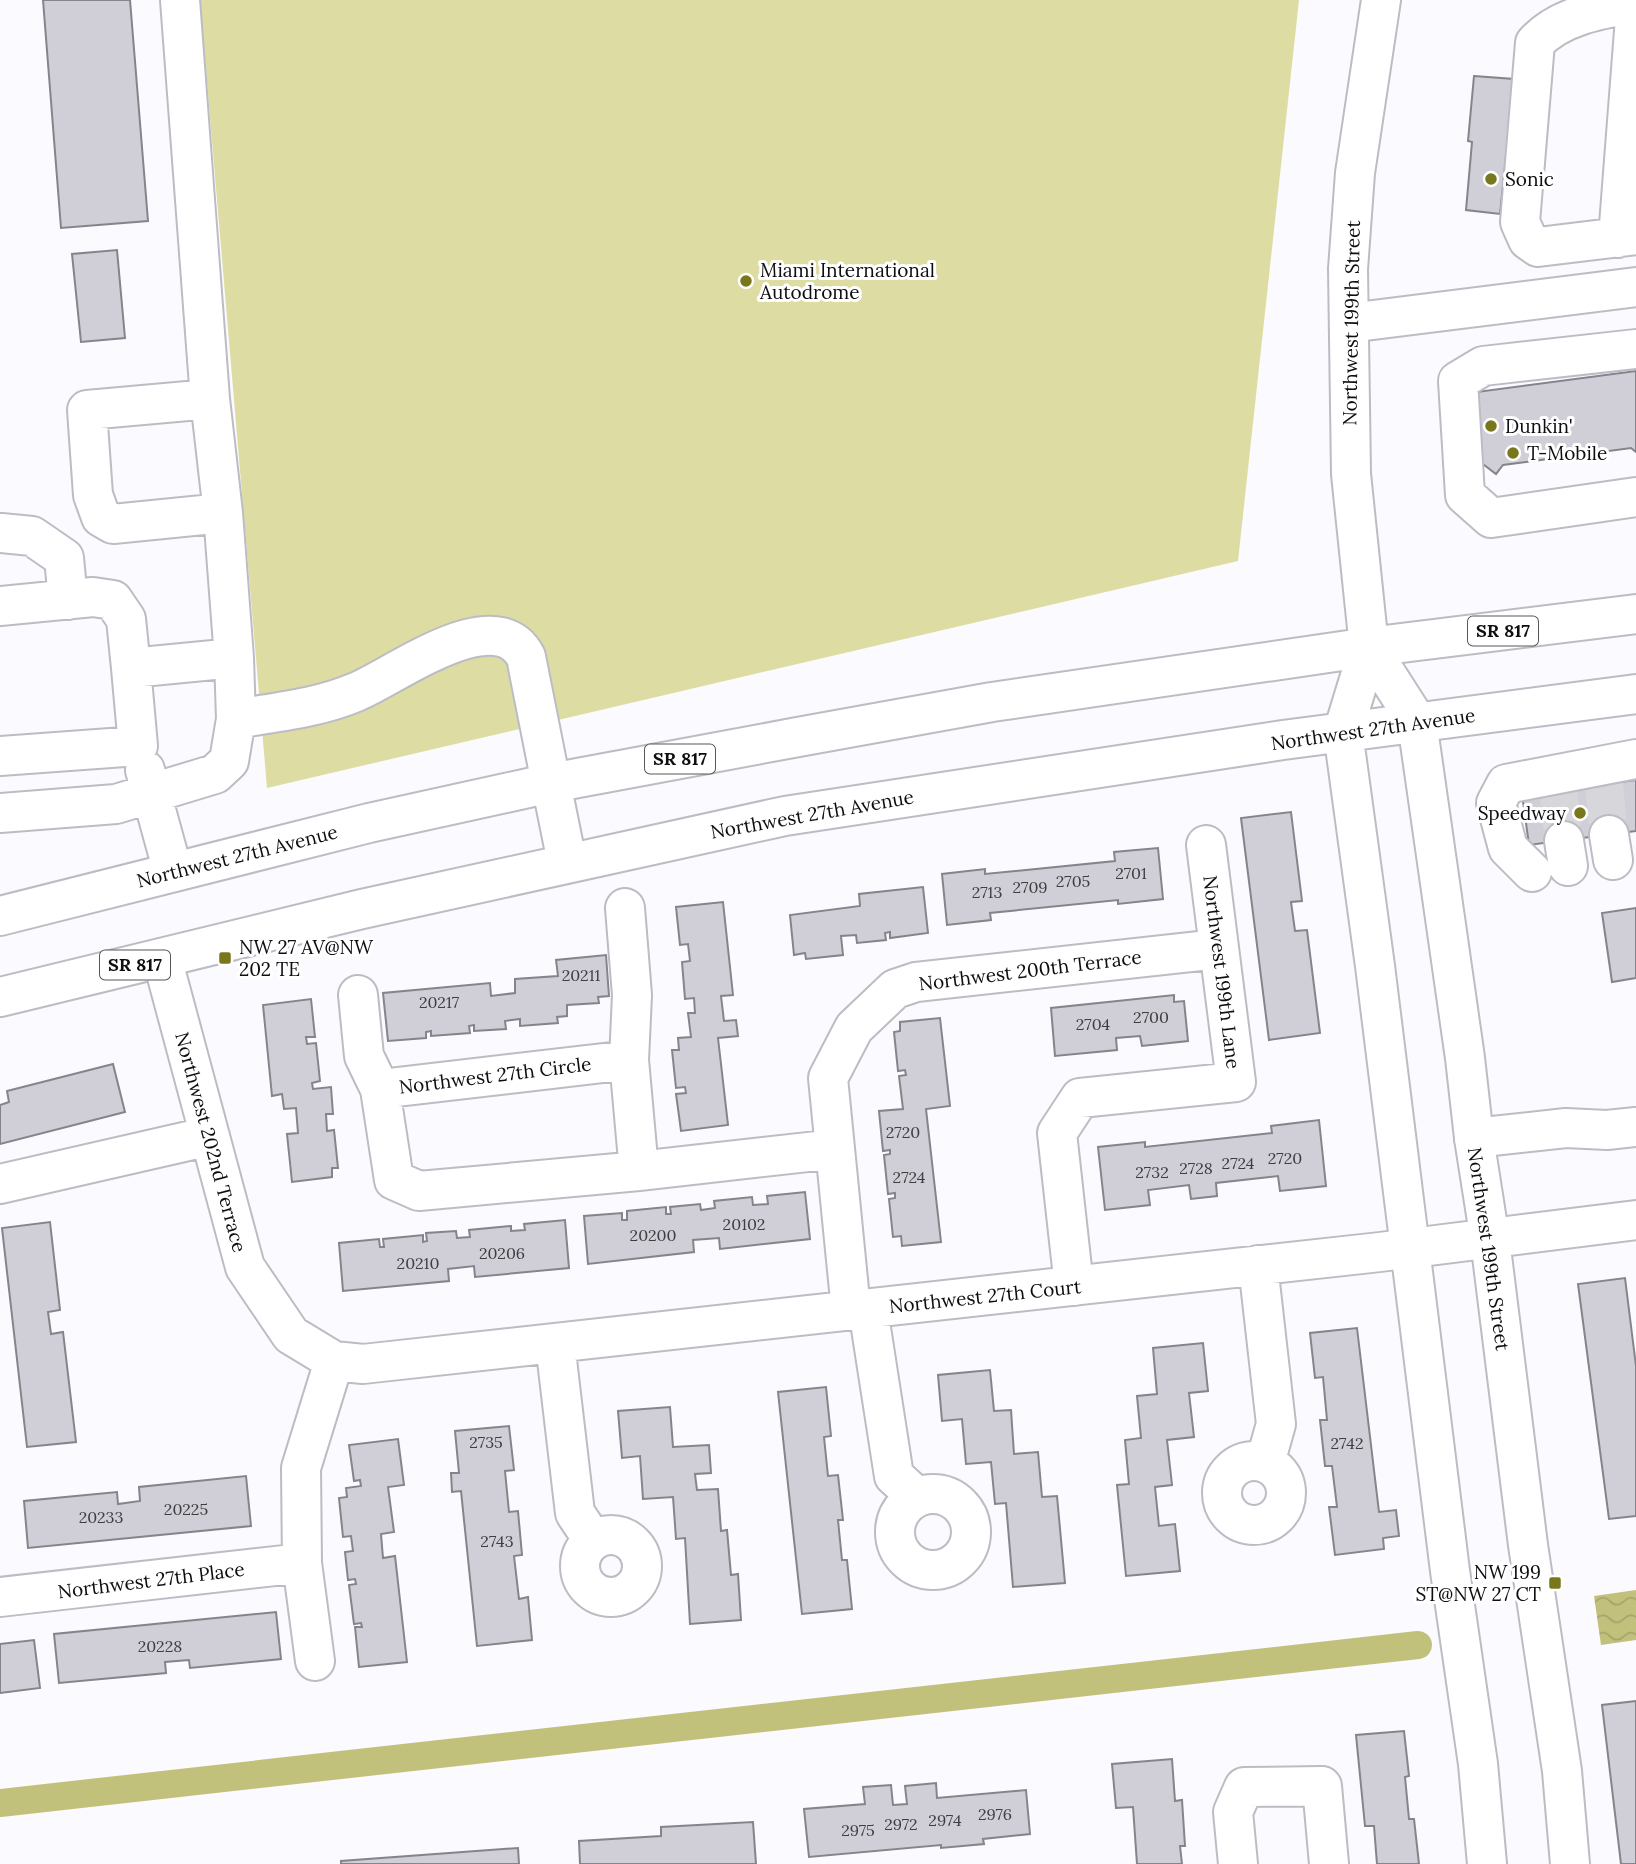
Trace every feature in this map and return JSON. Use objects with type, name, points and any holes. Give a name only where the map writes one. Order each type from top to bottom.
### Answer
[{"type":"main road","points":[[0,813],[116,804],[215,774],[229,761],[236,719],[234,658],[223,513],[210,399],[180,0]]},
{"type":"main road","name":"Northwest 199th Street","points":[[1381,0],[1355,173],[1348,269],[1351,474],[1369,647],[1343,732],[1375,966],[1450,1571],[1478,1764],[1487,1864]]},
{"type":"main road","points":[[1629,3],[1627,236],[1538,247],[1528,240],[1520,222],[1535,43],[1547,29],[1629,3]]},
{"type":"main road","points":[[1349,323],[1623,289],[1626,351],[1483,366],[1458,381],[1465,495],[1491,518],[1636,497]]},
{"type":"main road","points":[[210,399],[86,410],[93,495],[101,517],[113,524],[223,513]]},
{"type":"main road","points":[[1,533],[32,536],[64,558],[68,600]]},
{"type":"main road","points":[[0,606],[93,597],[113,600],[126,619],[138,746],[173,872]]},
{"type":"main road","name":"Northwest 27th Avenue","points":[[0,916],[369,823],[551,783],[992,702],[1369,647],[1636,614]]},
{"type":"main road","points":[[236,719],[314,705],[357,692],[462,640],[495,636],[511,639],[521,646],[526,657],[567,862]]},
{"type":"main road","name":"Northwest 199th Street","points":[[1369,647],[1417,722],[1490,1240],[1528,1545],[1562,1771],[1570,1864]]},
{"type":"main road","points":[[131,668],[234,658]]},
{"type":"main road","name":"Northwest 27th Avenue","points":[[0,997],[362,909],[785,816],[1343,732],[1636,694]]},
{"type":"main road","points":[[0,756],[138,746]]},
{"type":"main road","points":[[1554,860],[1508,848],[1496,803],[1506,784],[1557,782],[1614,769]]},
{"type":"main road","name":"Northwest 199th Lane","points":[[1074,1286],[1057,1133],[1080,1098],[1236,1082],[1206,845]]},
{"type":"main road","points":[[625,908],[632,995],[629,1060],[639,1171]]},
{"type":"main road","name":"Northwest 200th Terrace","points":[[917,1497],[894,1476],[860,1310],[835,1149],[828,1078],[854,1028],[895,989],[916,982],[1218,949]]},
{"type":"main road","name":"Northwest 202nd Terrace","points":[[162,958],[245,1267],[291,1335],[334,1361]]},
{"type":"main road","points":[[358,995],[364,1056],[380,1089]]},
{"type":"main road","name":"Northwest 27th Circle","points":[[629,1060],[380,1089],[394,1180],[419,1191],[639,1171],[835,1149]]},
{"type":"main road","points":[[1474,1139],[1566,1128],[1608,1130],[1636,1126]]},
{"type":"main road","points":[[0,1184],[210,1136]]},
{"type":"main road","name":"Northwest 27th Court","points":[[334,1361],[363,1364],[1490,1240],[1636,1220]]},
{"type":"main road","points":[[1258,1265],[1276,1424],[1265,1463]]},
{"type":"main road","points":[[555,1343],[575,1513],[593,1540]]},
{"type":"main road","points":[[314,1661],[302,1563],[301,1468],[334,1361]]},
{"type":"main road","name":"Northwest 27th Place","points":[[0,1597],[302,1563]]},
{"type":"main road","points":[[1238,1864],[1233,1812],[1244,1787],[1322,1786],[1329,1864]]},
{"type":"green space","name":"Miami International Autodrome","points":[[200,0],[1299,0],[1238,561],[267,788]]},
{"type":"water","points":[[1636,1590],[1636,1640],[1601,1645],[1594,1596]]},
{"type":"building","points":[[43,0],[130,0],[148,221],[61,228]]},
{"type":"building","points":[[1474,76],[1514,79],[1500,214],[1466,210],[1472,142],[1468,141]]},
{"type":"building","points":[[117,250],[125,338],[81,342],[72,254]]},
{"type":"building","points":[[1636,371],[1636,452],[1631,448],[1503,465],[1496,474],[1475,458],[1469,393]]},
{"type":"building","name":"Speedway","points":[[1636,780],[1636,831],[1529,845],[1522,794]]},
{"type":"building","points":[[1291,812],[1302,901],[1291,902],[1295,931],[1307,930],[1320,1033],[1269,1040],[1241,818]]},
{"type":"building","points":[[1158,848],[1163,899],[1118,904],[1118,900],[990,913],[991,920],[947,925],[942,874],[985,869],[985,874],[1115,861],[1114,852]]},
{"type":"building","points":[[923,887],[928,933],[890,938],[890,932],[885,933],[886,940],[857,943],[856,935],[841,936],[843,955],[806,959],[805,953],[794,955],[790,915],[860,906],[859,894]]},
{"type":"building","points":[[723,902],[733,995],[721,996],[724,1021],[736,1020],[738,1036],[718,1038],[728,1125],[681,1131],[676,1094],[686,1093],[685,1087],[676,1088],[672,1050],[679,1050],[678,1038],[691,1037],[688,1013],[695,1013],[694,998],[685,999],[682,962],[690,961],[688,944],[680,945],[676,907]]},
{"type":"building","points":[[1636,908],[1636,978],[1612,982],[1602,913]]},
{"type":"building","points":[[606,955],[609,996],[598,997],[599,1003],[567,1005],[567,1016],[557,1017],[558,1023],[520,1026],[520,1019],[505,1021],[506,1029],[474,1031],[474,1025],[469,1026],[470,1033],[431,1036],[431,1031],[426,1032],[426,1038],[388,1041],[383,993],[490,983],[491,996],[515,993],[515,979],[558,976],[556,960]]},
{"type":"building","points":[[1174,995],[1174,1002],[1184,1001],[1188,1041],[1142,1046],[1140,1036],[1116,1038],[1117,1050],[1055,1056],[1051,1008]]},
{"type":"building","points":[[311,999],[315,1037],[306,1037],[307,1044],[316,1043],[320,1081],[312,1083],[313,1089],[331,1087],[333,1114],[326,1114],[327,1131],[334,1130],[338,1168],[332,1168],[332,1177],[292,1182],[287,1134],[298,1133],[296,1108],[284,1109],[282,1094],[272,1096],[263,1005]]},
{"type":"building","points":[[940,1018],[950,1106],[926,1109],[941,1242],[902,1246],[901,1236],[893,1237],[889,1199],[895,1198],[895,1193],[888,1194],[884,1155],[890,1154],[890,1150],[883,1151],[879,1111],[903,1109],[899,1076],[906,1075],[905,1070],[898,1071],[894,1032],[900,1031],[900,1022]]},
{"type":"building","points":[[113,1064],[125,1112],[0,1144],[0,1105],[9,1102],[7,1091]]},
{"type":"building","points":[[1319,1120],[1326,1186],[1280,1191],[1278,1176],[1216,1183],[1217,1196],[1191,1199],[1189,1185],[1148,1190],[1150,1205],[1105,1210],[1098,1147],[1145,1142],[1145,1147],[1272,1133],[1271,1126]]},
{"type":"building","points":[[805,1192],[810,1239],[720,1249],[719,1238],[693,1240],[694,1252],[588,1264],[584,1216],[622,1213],[622,1220],[627,1220],[627,1211],[666,1207],[666,1214],[671,1214],[670,1207],[700,1204],[701,1210],[715,1208],[714,1201],[752,1197],[753,1205],[768,1204],[767,1196]]},
{"type":"building","points":[[565,1220],[569,1268],[475,1277],[474,1266],[448,1269],[449,1281],[343,1291],[339,1243],[379,1239],[380,1247],[384,1247],[383,1239],[423,1235],[423,1242],[427,1241],[426,1233],[456,1231],[457,1238],[470,1237],[469,1230],[511,1226],[511,1231],[525,1230],[524,1224]]},
{"type":"building","points":[[50,1222],[60,1310],[48,1312],[51,1334],[63,1332],[76,1442],[27,1447],[2,1228]]},
{"type":"building","points":[[1625,1278],[1636,1366],[1636,1516],[1609,1519],[1578,1284]]},
{"type":"building","points":[[1357,1328],[1379,1512],[1396,1510],[1399,1536],[1383,1538],[1384,1549],[1335,1555],[1329,1507],[1337,1507],[1332,1466],[1325,1466],[1320,1420],[1327,1420],[1323,1377],[1315,1378],[1310,1333]]},
{"type":"building","points":[[1203,1343],[1208,1391],[1189,1393],[1194,1437],[1167,1440],[1172,1485],[1155,1487],[1159,1526],[1175,1524],[1180,1571],[1126,1576],[1117,1485],[1129,1484],[1125,1440],[1141,1438],[1137,1396],[1157,1394],[1153,1348]]},
{"type":"building","points":[[990,1370],[994,1411],[1011,1410],[1014,1454],[1038,1452],[1042,1497],[1057,1496],[1065,1583],[1013,1587],[1006,1503],[995,1504],[991,1462],[966,1464],[962,1419],[942,1421],[938,1375]]},
{"type":"building","points":[[826,1387],[831,1436],[824,1437],[828,1476],[838,1475],[843,1520],[838,1520],[842,1560],[847,1560],[852,1609],[802,1614],[778,1392]]},
{"type":"building","points":[[670,1407],[673,1447],[709,1445],[711,1473],[695,1474],[697,1490],[718,1489],[721,1531],[727,1530],[731,1575],[738,1574],[741,1620],[690,1624],[685,1538],[676,1539],[673,1497],[643,1499],[640,1456],[622,1458],[618,1411]]},
{"type":"building","points":[[509,1426],[514,1470],[505,1471],[509,1512],[518,1511],[522,1555],[514,1556],[519,1599],[528,1597],[532,1640],[477,1646],[461,1491],[452,1492],[451,1473],[459,1473],[455,1431]]},
{"type":"building","points":[[398,1439],[404,1485],[388,1487],[394,1532],[381,1534],[383,1558],[395,1556],[407,1662],[359,1667],[355,1627],[362,1627],[361,1623],[354,1624],[349,1585],[356,1584],[355,1579],[348,1580],[345,1552],[353,1551],[351,1536],[343,1537],[339,1498],[347,1497],[346,1488],[361,1486],[360,1480],[354,1481],[349,1445]]},
{"type":"building","points":[[246,1476],[251,1526],[28,1548],[24,1501],[117,1492],[118,1504],[140,1501],[139,1487]]},
{"type":"building","points":[[276,1612],[281,1659],[190,1668],[189,1660],[165,1662],[166,1673],[59,1683],[54,1634]]},
{"type":"building","points":[[34,1640],[40,1688],[0,1693],[0,1644]]},
{"type":"building","points":[[1636,1701],[1636,1864],[1621,1864],[1602,1705]]},
{"type":"building","points":[[1404,1731],[1409,1776],[1405,1777],[1409,1819],[1414,1819],[1419,1864],[1377,1864],[1374,1826],[1365,1826],[1356,1735]]},
{"type":"building","points":[[1172,1759],[1175,1801],[1182,1800],[1185,1846],[1180,1846],[1182,1864],[1137,1864],[1133,1807],[1116,1808],[1112,1764]]},
{"type":"building","points":[[936,1783],[937,1798],[1026,1790],[1030,1834],[983,1839],[984,1844],[941,1848],[941,1845],[809,1857],[804,1809],[865,1804],[863,1787],[891,1785],[893,1805],[907,1804],[905,1786]]},
{"type":"building","points":[[753,1822],[756,1864],[580,1864],[579,1841],[661,1836],[661,1827]]},
{"type":"building","points":[[518,1848],[519,1864],[341,1864],[341,1861]]},
{"type":"waterway","points":[[0,1803],[1418,1645]]},
{"type":"tunnel","points":[[1604,784],[1609,835]]},
{"type":"tunnel","points":[[1558,790],[1564,841]]},
{"type":"place","name":"Sonic","points":[[1491,179]]},
{"type":"place","name":"Miami International Autodrome","points":[[746,281]]},
{"type":"place","name":"Dunkin'","points":[[1491,426]]},
{"type":"place","name":"T-Mobile","points":[[1513,453]]},
{"type":"place","name":"Speedway","points":[[1580,813]]},
{"type":"place","name":"NW 27 AV@NW 202 TE","points":[[225,958]]},
{"type":"place","name":"NW 199 ST@NW 27 CT","points":[[1555,1583]]}]
